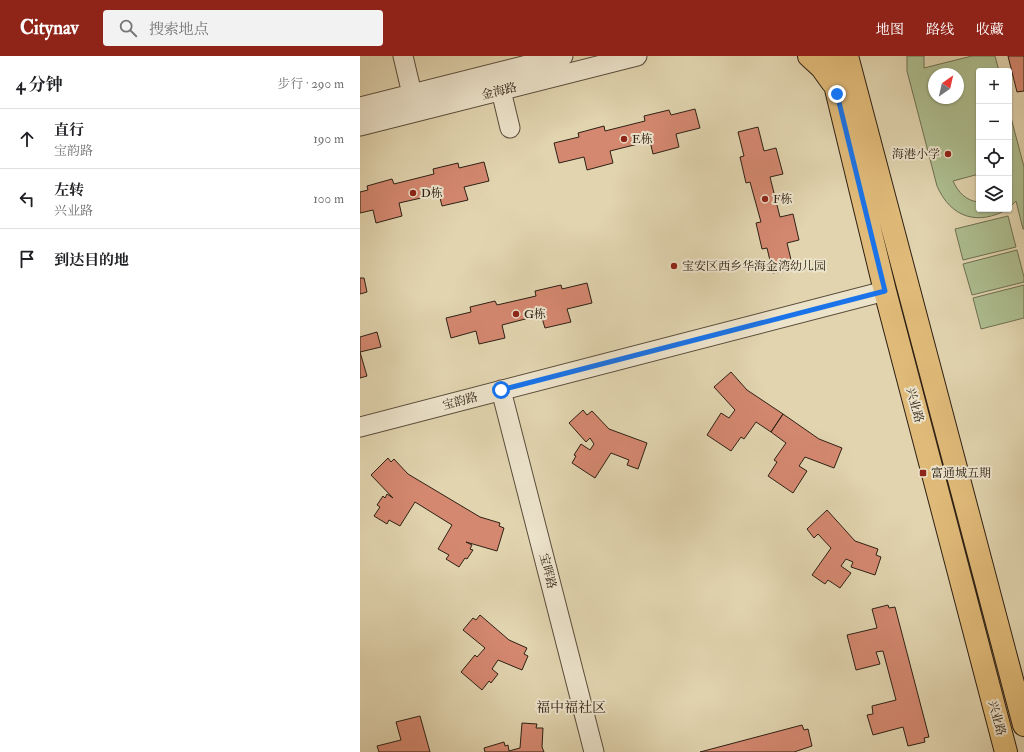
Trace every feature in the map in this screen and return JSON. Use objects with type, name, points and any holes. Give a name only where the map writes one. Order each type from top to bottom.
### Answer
[{"type":"main road","points":[[809,56],[830,79],[847,92],[862,56]]},
{"type":"main road","name":"兴业路","points":[[828,56],[847,92],[1024,725]]},
{"type":"main road","name":"兴业路","points":[[847,56],[847,92],[885,291],[1006,752]]},
{"type":"street","points":[[403,56],[412,94]]},
{"type":"street","name":"金海路","points":[[360,126],[499,82],[563,56]]},
{"type":"street","name":"金海路","points":[[360,107],[412,94],[499,82],[638,56]]},
{"type":"street","points":[[499,82],[510,128]]},
{"type":"street","name":"宝韵路","points":[[360,427],[885,291]]},
{"type":"street","name":"宝晖路","points":[[501,390],[594,752]]},
{"type":"green space","points":[[907,56],[924,56],[924,68],[972,56],[995,56],[998,68],[976,68],[976,175],[953,181],[957,189],[966,198],[976,201],[976,212],[1001,212],[986,217],[976,218],[966,216],[958,212],[950,205],[943,197],[937,186],[907,71]]},
{"type":"green space","points":[[1012,121],[1024,167],[1024,229],[1016,201],[1012,205]]},
{"type":"green space","points":[[1008,216],[1016,247],[963,260],[955,229]]},
{"type":"green space","points":[[1017,250],[1024,282],[972,295],[963,264]]},
{"type":"green space","points":[[1024,285],[1024,318],[981,329],[973,298]]},
{"type":"building","points":[[1008,56],[1024,56],[1024,91],[1017,92]]},
{"type":"building","name":"E栋","points":[[695,109],[700,128],[676,134],[679,147],[653,154],[650,141],[610,151],[613,163],[587,170],[584,157],[559,163],[554,143],[579,137],[578,133],[604,126],[605,131],[645,121],[644,116],[669,110],[671,115]]},
{"type":"building","name":"F栋","points":[[758,127],[764,151],[776,148],[783,174],[770,177],[780,217],[793,214],[799,240],[787,243],[793,268],[773,273],[767,248],[762,249],[756,223],[761,222],[750,182],[746,183],[740,157],[744,156],[738,132]]},
{"type":"building","name":"D栋","points":[[484,162],[489,181],[464,187],[468,200],[442,206],[439,194],[399,203],[402,216],[376,223],[373,210],[360,213],[360,192],[368,190],[367,186],[392,179],[394,184],[434,174],[433,169],[458,163],[459,168]]},
{"type":"building","points":[[360,278],[364,278],[367,292],[360,294]]},
{"type":"building","name":"G栋","points":[[587,283],[592,303],[567,309],[571,322],[545,328],[541,315],[502,325],[505,338],[479,344],[476,331],[451,338],[446,318],[471,312],[470,307],[495,301],[497,305],[536,296],[535,291],[561,285],[562,289]]},
{"type":"building","points":[[377,332],[381,347],[360,352],[360,337]]},
{"type":"building","points":[[360,352],[367,376],[360,378]]},
{"type":"building","points":[[731,372],[747,390],[783,414],[771,432],[756,422],[744,439],[741,437],[731,451],[707,435],[721,413],[729,418],[735,410],[714,387]]},
{"type":"building","points":[[583,410],[587,415],[592,411],[609,429],[647,443],[638,469],[627,465],[629,460],[611,453],[595,478],[572,463],[576,456],[574,455],[581,444],[590,450],[594,444],[590,438],[586,442],[569,423]]},
{"type":"building","points":[[783,414],[819,439],[842,448],[834,468],[805,457],[799,466],[807,471],[793,493],[768,476],[777,462],[774,460],[786,443],[771,432]]},
{"type":"building","points":[[388,458],[391,462],[394,459],[408,474],[480,517],[500,523],[499,526],[504,528],[497,551],[466,542],[472,545],[470,549],[473,550],[459,567],[446,559],[449,555],[438,549],[452,525],[415,502],[400,526],[389,520],[387,524],[374,516],[380,507],[377,505],[383,496],[385,498],[387,494],[393,498],[371,475]]},
{"type":"building","points":[[827,510],[855,541],[878,549],[876,555],[881,557],[875,575],[851,567],[853,562],[846,559],[841,566],[851,573],[840,588],[828,580],[825,584],[812,575],[831,548],[818,534],[814,538],[807,529]]},
{"type":"building","points":[[888,605],[889,608],[895,607],[929,737],[924,738],[925,742],[908,746],[903,727],[873,735],[867,715],[873,714],[872,706],[896,700],[883,651],[876,652],[880,664],[856,670],[847,635],[877,628],[872,609]]},
{"type":"building","points":[[480,615],[509,640],[527,648],[524,654],[528,656],[522,670],[498,660],[492,669],[498,674],[491,683],[489,681],[482,690],[461,672],[475,655],[477,657],[485,648],[463,630],[473,618],[476,620]]},
{"type":"building","points":[[420,716],[430,752],[379,752],[377,746],[401,740],[396,722]]},
{"type":"building","points":[[522,723],[537,724],[536,728],[543,728],[542,747],[544,752],[485,752],[484,748],[504,742],[505,746],[508,745],[509,751],[520,748]]},
{"type":"building","points":[[802,725],[804,730],[808,729],[812,746],[794,752],[700,752]]},
{"type":"place","name":"E栋","points":[[624,139]]},
{"type":"place","name":"海港小学","points":[[948,154]]},
{"type":"place","name":"D栋","points":[[413,193]]},
{"type":"place","name":"F栋","points":[[765,199]]},
{"type":"place","name":"宝安区西乡华海金湾幼儿园","points":[[674,266]]},
{"type":"place","name":"G栋","points":[[516,314]]},
{"type":"place","name":"富通城五期","points":[[923,473]]},
{"type":"district","name":"福中福社区","points":[[571,707]]},
{"type":"route","points":[[501,390],[885,291],[837,94]]}]
